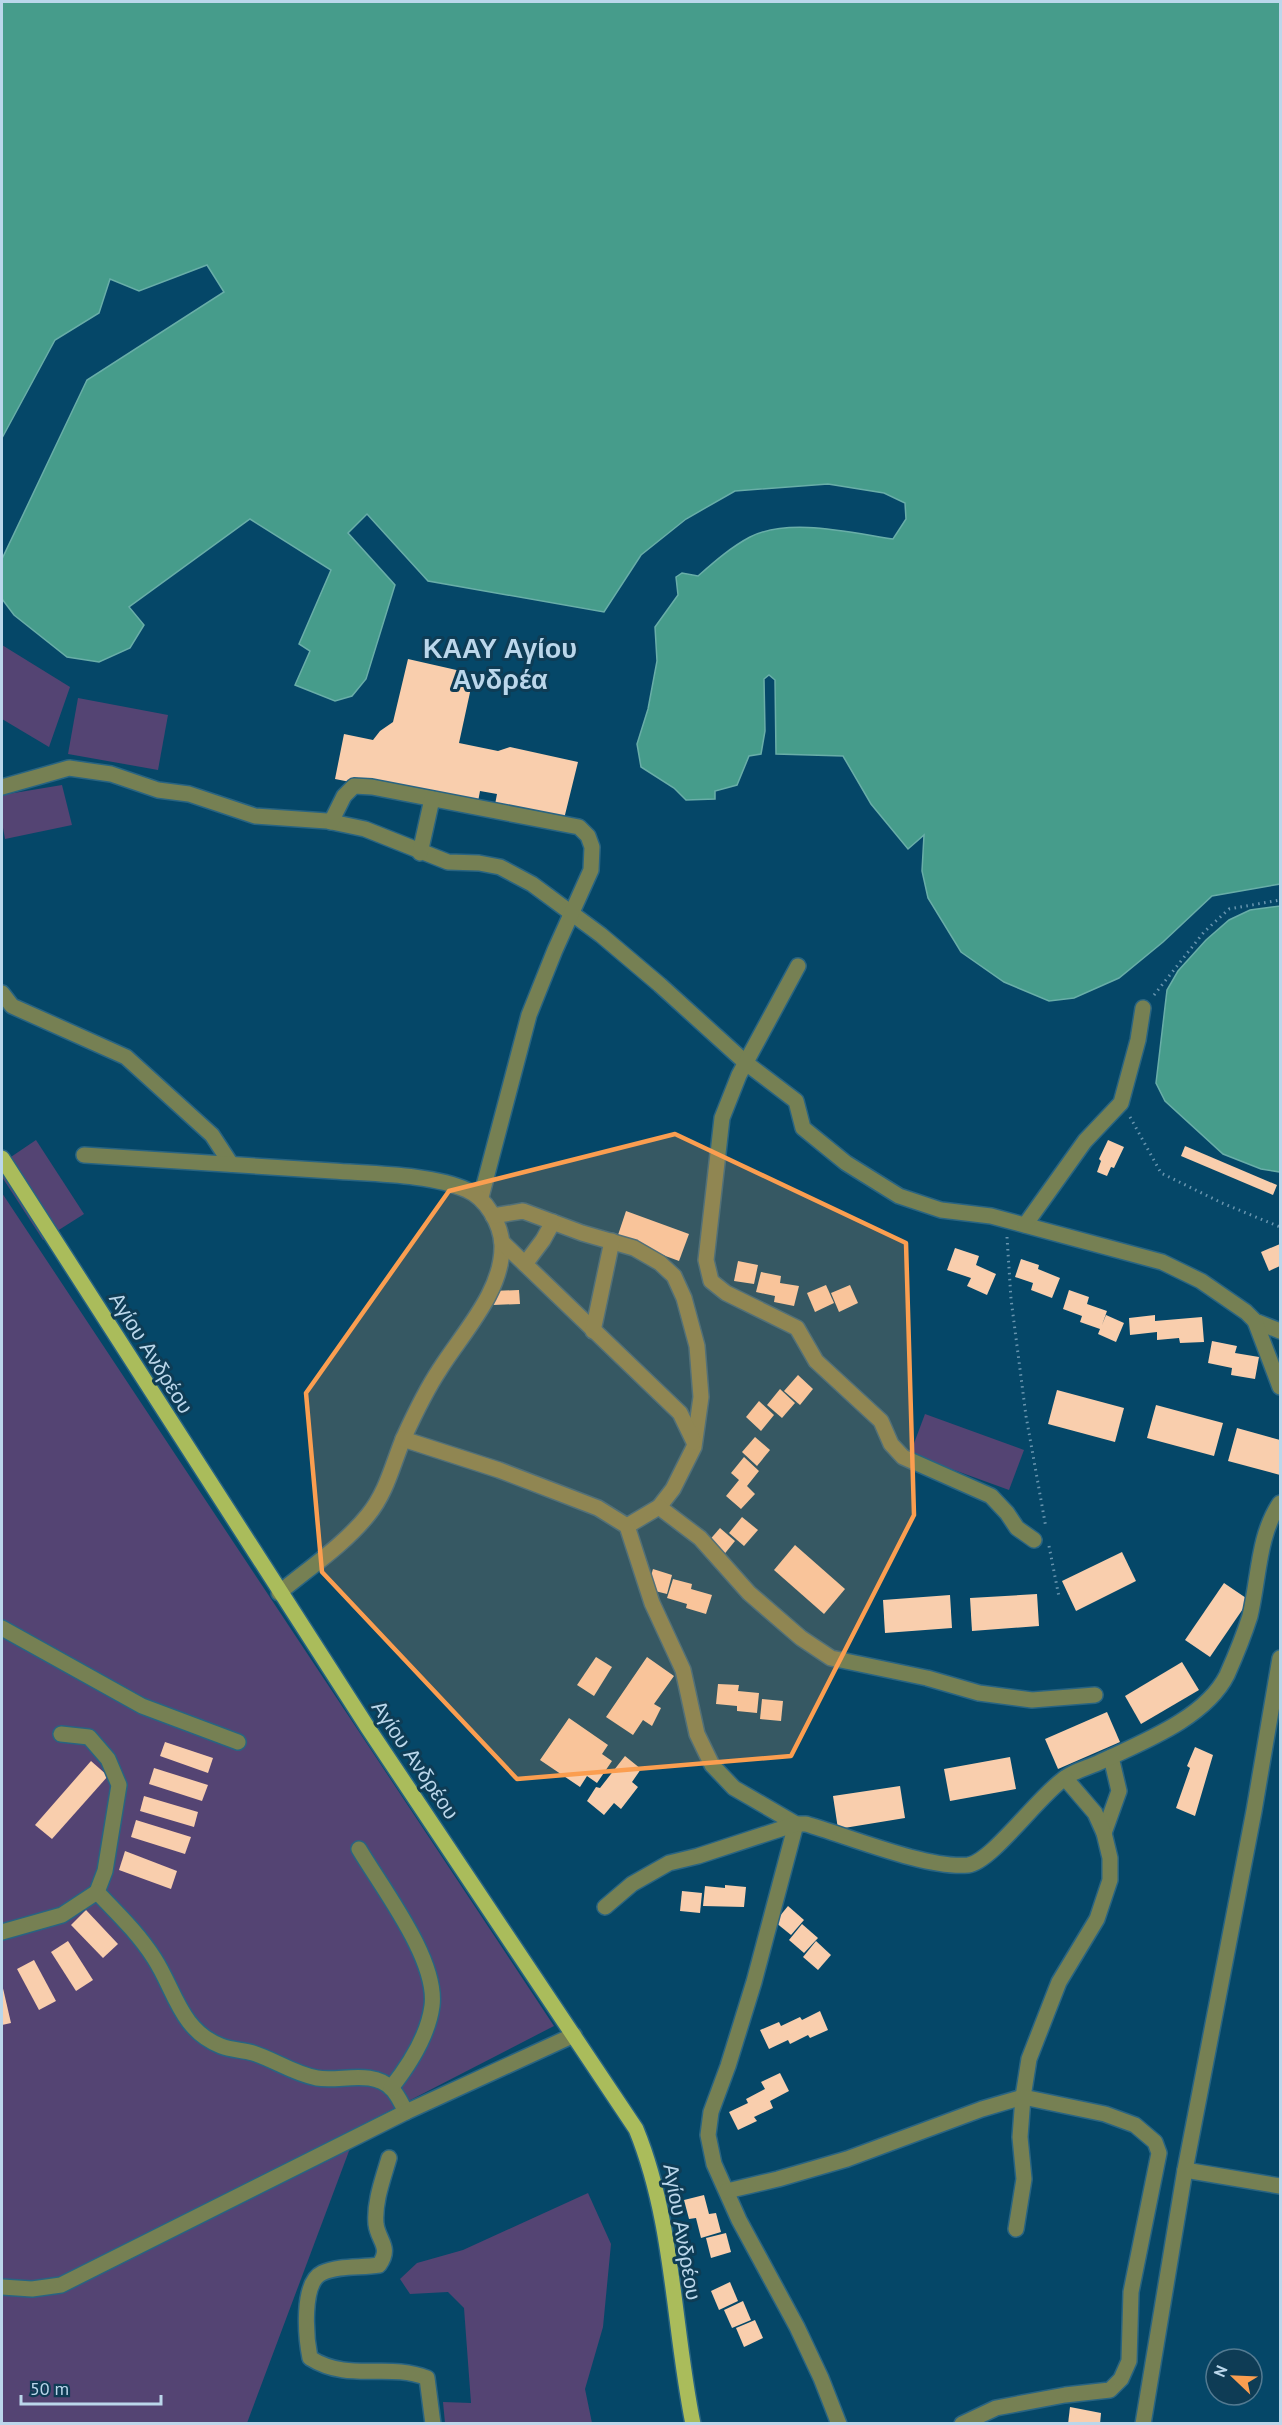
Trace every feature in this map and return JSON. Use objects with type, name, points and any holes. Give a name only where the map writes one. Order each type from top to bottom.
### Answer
[{"type":"main road","name":"Αγίου Ανδρέου","points":[[2,1158],[279,1593],[636,2129],[653,2175],[663,2225],[693,2424]]},
{"type":"street","points":[[2,787],[69,768],[111,774],[158,790],[189,794],[255,816],[330,822],[364,829],[390,838],[420,853],[448,862],[479,863],[500,867],[532,884],[572,914],[660,985],[746,1063],[796,1101],[803,1128],[846,1163],[898,1196],[941,1210],[991,1216],[1162,1262],[1201,1281],[1246,1312],[1255,1321],[1281,1387]]},
{"type":"street","points":[[330,822],[344,796],[354,786],[372,787],[579,827],[588,836],[592,847],[591,870],[529,1016],[481,1197]]},
{"type":"street","points":[[420,853],[432,799]]},
{"type":"street","points":[[798,966],[746,1063],[722,1118],[706,1260],[711,1281],[726,1293],[797,1328],[816,1361],[881,1421],[891,1444],[903,1457],[991,1496],[1017,1528],[1041,1540]]},
{"type":"street","points":[[2,993],[12,1005],[126,1057],[212,1135],[231,1164]]},
{"type":"street","points":[[1025,1225],[1085,1141],[1121,1102],[1138,1040],[1143,1008]]},
{"type":"street","points":[[84,1155],[231,1164],[442,1182],[481,1197],[493,1216],[502,1242],[500,1266],[485,1302],[428,1389],[404,1439],[387,1484],[369,1514],[333,1549],[279,1593]]},
{"type":"street","points":[[493,1216],[523,1211],[634,1248],[660,1263],[674,1276],[684,1298],[697,1346],[701,1397],[694,1442],[673,1489],[659,1507],[627,1526]]},
{"type":"street","points":[[525,1264],[553,1222]]},
{"type":"street","points":[[592,1330],[612,1241]]},
{"type":"street","points":[[502,1242],[680,1413],[694,1442]]},
{"type":"street","points":[[1255,1321],[1281,1331]]},
{"type":"street","points":[[404,1439],[500,1470],[598,1508],[627,1526],[652,1603],[683,1670],[697,1734],[712,1766],[734,1788],[796,1824]]},
{"type":"street","points":[[605,1907],[632,1884],[669,1863],[698,1856],[796,1824],[806,1824],[945,1866],[971,1864],[994,1849],[1029,1810],[1065,1778],[1171,1729],[1204,1704],[1226,1677],[1250,1617],[1264,1541],[1275,1511],[1281,1503]]},
{"type":"street","points":[[659,1507],[700,1538],[749,1593],[801,1638],[831,1658],[927,1678],[979,1693],[1032,1700],[1095,1695]]},
{"type":"street","points":[[2,1628],[142,1706],[238,1742]]},
{"type":"street","points":[[1143,2424],[1185,2170],[1281,1658]]},
{"type":"street","points":[[2,1932],[62,1915],[97,1892],[105,1871],[119,1785],[108,1759],[89,1737],[61,1734]]},
{"type":"street","points":[[1104,1833],[1119,1791],[1111,1756]]},
{"type":"street","points":[[1016,2229],[1024,2179],[1020,2137],[1029,2059],[1059,1982],[1097,1919],[1110,1880],[1110,1858],[1104,1833],[1095,1813],[1065,1778]]},
{"type":"street","points":[[796,1824],[754,1982],[711,2112],[708,2135],[714,2164],[739,2220],[822,2378],[839,2424]]},
{"type":"street","points":[[359,1849],[422,1953],[430,1985],[432,2005],[424,2034],[407,2068],[391,2088]]},
{"type":"street","points":[[97,1892],[129,1925],[155,1959],[174,2001],[190,2024],[200,2033],[221,2046],[254,2054],[318,2078],[356,2077],[375,2080],[391,2088],[406,2112]]},
{"type":"street","points":[[2,2287],[32,2289],[61,2285],[406,2112],[574,2035]]},
{"type":"street","points":[[727,2191],[778,2179],[847,2158],[982,2109],[1023,2097],[1105,2114],[1135,2125],[1155,2142],[1159,2153],[1131,2292],[1129,2361],[1122,2379],[1110,2390],[1065,2395],[996,2408],[962,2424]]},
{"type":"street","points":[[389,2158],[376,2208],[376,2227],[384,2247],[384,2257],[379,2265],[339,2268],[321,2273],[313,2282],[308,2294],[307,2344],[310,2358],[324,2367],[354,2372],[413,2372],[427,2378],[434,2424]]},
{"type":"street","points":[[1185,2170],[1281,2186]]},
{"type":"path","points":[[1143,1008],[1204,932],[1229,909],[1281,900]]},
{"type":"path","points":[[1121,1102],[1140,1131],[1161,1173],[1222,1203],[1281,1227]]},
{"type":"path","points":[[1006,1220],[1011,1299],[1026,1416],[1046,1528]]},
{"type":"path","points":[[1041,1540],[1059,1597]]},
{"type":"highlighted area","points":[[675,1134],[906,1243],[914,1515],[791,1756],[517,1779],[322,1572],[306,1393],[449,1191]]},
{"type":"shaded area","points":[[2,2],[1280,2],[1280,884],[1212,896],[1163,942],[1119,978],[1074,998],[1049,1001],[1004,982],[961,952],[928,898],[922,871],[924,835],[908,849],[871,804],[843,756],[776,754],[775,680],[769,675],[764,679],[765,731],[761,754],[749,756],[737,785],[715,791],[715,799],[686,800],[674,788],[641,767],[637,744],[648,709],[657,661],[655,627],[678,595],[676,577],[682,573],[698,576],[729,550],[750,537],[783,528],[821,528],[893,539],[906,519],[905,503],[884,493],[828,484],[735,491],[686,519],[641,555],[604,612],[428,581],[367,514],[348,533],[395,585],[366,679],[352,696],[335,701],[295,685],[310,651],[299,644],[331,570],[250,519],[129,607],[144,625],[130,648],[99,662],[67,657],[14,615],[2,599],[2,559],[87,380],[224,292],[207,265],[139,291],[110,279],[99,313],[55,340],[2,438]]},
{"type":"shaded area","points":[[2,645],[70,687],[49,747],[2,719]]},
{"type":"shaded area","points":[[78,698],[168,715],[158,770],[68,754]]},
{"type":"shaded area","points":[[62,785],[72,825],[5,839],[2,822],[2,795]]},
{"type":"shaded area","points":[[1280,906],[1280,1172],[1261,1169],[1223,1154],[1165,1101],[1156,1083],[1167,990],[1178,971],[1206,940],[1229,920],[1250,910]]},
{"type":"shaded area","points":[[36,1140],[84,1214],[43,1240],[2,1177],[2,1163]]},
{"type":"shaded area","points":[[2,1193],[554,2026],[358,2127],[247,2423],[2,2423]]},
{"type":"shaded area","points":[[925,1414],[1024,1450],[1009,1490],[910,1454]]},
{"type":"shaded area","points":[[588,2193],[611,2244],[603,2327],[585,2389],[592,2423],[445,2423],[443,2402],[471,2403],[464,2308],[448,2292],[410,2294],[400,2279],[417,2263],[463,2250]]},
{"type":"building","points":[[408,659],[474,674],[459,743],[498,751],[510,747],[578,762],[563,823],[494,810],[497,794],[480,791],[477,807],[335,779],[344,734],[373,740],[380,731],[393,722]]},
{"type":"building","points":[[1108,1140],[1124,1147],[1114,1168],[1111,1167],[1107,1176],[1097,1172],[1101,1161],[1099,1159]]},
{"type":"building","points":[[1185,1146],[1277,1185],[1273,1195],[1181,1156]]},
{"type":"building","points":[[626,1211],[689,1234],[679,1261],[617,1238]]},
{"type":"building","points":[[1280,1244],[1280,1266],[1269,1271],[1261,1252]]},
{"type":"building","points":[[955,1248],[979,1256],[976,1265],[996,1274],[987,1295],[967,1286],[971,1278],[947,1270]]},
{"type":"building","points":[[1021,1259],[1039,1265],[1038,1269],[1060,1278],[1052,1298],[1031,1290],[1033,1283],[1015,1277]]},
{"type":"building","points":[[738,1261],[758,1265],[754,1284],[734,1281]]},
{"type":"building","points":[[761,1272],[781,1276],[780,1283],[799,1286],[794,1306],[774,1302],[775,1296],[756,1292]]},
{"type":"building","points":[[826,1285],[834,1303],[815,1312],[807,1293]]},
{"type":"building","points":[[850,1285],[858,1303],[839,1312],[831,1293]]},
{"type":"building","points":[[519,1290],[520,1304],[493,1305],[493,1291]]},
{"type":"building","points":[[1069,1290],[1089,1297],[1087,1304],[1107,1311],[1102,1325],[1106,1315],[1124,1323],[1116,1342],[1098,1334],[1100,1329],[1080,1322],[1082,1316],[1063,1309]]},
{"type":"building","points":[[1155,1315],[1155,1321],[1202,1317],[1204,1342],[1180,1343],[1179,1338],[1157,1340],[1157,1332],[1130,1335],[1129,1318]]},
{"type":"building","points":[[1212,1341],[1237,1346],[1235,1353],[1259,1357],[1255,1379],[1231,1375],[1232,1368],[1208,1363]]},
{"type":"building","points":[[798,1375],[813,1389],[800,1405],[784,1391]]},
{"type":"building","points":[[780,1389],[795,1403],[782,1418],[767,1405]]},
{"type":"building","points":[[1057,1390],[1124,1408],[1115,1442],[1048,1424]]},
{"type":"building","points":[[759,1401],[774,1415],[761,1431],[746,1417]]},
{"type":"building","points":[[1156,1405],[1223,1423],[1214,1456],[1147,1438]]},
{"type":"building","points":[[1237,1428],[1280,1440],[1280,1475],[1228,1461]]},
{"type":"building","points":[[755,1437],[770,1450],[757,1466],[742,1452]]},
{"type":"building","points":[[744,1457],[759,1471],[747,1486],[755,1494],[741,1509],[726,1496],[739,1480],[731,1473]]},
{"type":"building","points":[[742,1517],[758,1530],[744,1546],[729,1533]]},
{"type":"building","points":[[720,1528],[735,1541],[722,1557],[707,1543]]},
{"type":"building","points":[[795,1545],[845,1589],[824,1614],[774,1570]]},
{"type":"building","points":[[1122,1552],[1136,1581],[1076,1611],[1062,1581]]},
{"type":"building","points":[[653,1569],[672,1575],[667,1594],[647,1589]]},
{"type":"building","points":[[673,1579],[692,1584],[691,1589],[712,1595],[706,1614],[686,1608],[687,1604],[667,1598]]},
{"type":"building","points":[[1224,1583],[1249,1600],[1210,1657],[1185,1640]]},
{"type":"building","points":[[1037,1594],[1039,1626],[972,1631],[970,1598]]},
{"type":"building","points":[[950,1595],[952,1628],[885,1633],[883,1600]]},
{"type":"building","points":[[596,1657],[612,1667],[594,1696],[577,1685]]},
{"type":"building","points":[[647,1657],[674,1676],[654,1704],[661,1708],[652,1726],[643,1720],[633,1735],[606,1717]]},
{"type":"building","points":[[1182,1662],[1199,1690],[1141,1724],[1125,1696]]},
{"type":"building","points":[[718,1684],[739,1685],[738,1691],[759,1693],[757,1713],[737,1711],[737,1706],[716,1704]]},
{"type":"building","points":[[762,1699],[783,1701],[781,1721],[760,1719]]},
{"type":"building","points":[[1107,1712],[1120,1742],[1058,1769],[1045,1739]]},
{"type":"building","points":[[569,1718],[608,1745],[602,1754],[612,1761],[597,1783],[587,1776],[580,1787],[540,1760]]},
{"type":"building","points":[[165,1742],[213,1758],[208,1773],[160,1756]]},
{"type":"building","points":[[1195,1747],[1213,1755],[1195,1816],[1176,1808],[1190,1768],[1187,1766]]},
{"type":"building","points":[[625,1756],[641,1769],[632,1782],[638,1787],[621,1809],[614,1803],[604,1815],[587,1801],[596,1787],[600,1788]]},
{"type":"building","points":[[1010,1757],[1016,1789],[950,1801],[944,1769]]},
{"type":"building","points":[[91,1761],[108,1776],[52,1839],[35,1825]]},
{"type":"building","points":[[154,1768],[208,1785],[202,1801],[149,1784]]},
{"type":"building","points":[[900,1786],[905,1818],[838,1829],[833,1796]]},
{"type":"building","points":[[144,1796],[198,1812],[194,1827],[140,1811]]},
{"type":"building","points":[[136,1820],[191,1837],[185,1854],[131,1837]]},
{"type":"building","points":[[125,1851],[177,1871],[171,1889],[119,1870]]},
{"type":"building","points":[[725,1885],[746,1887],[744,1907],[703,1906],[705,1886],[725,1888]]},
{"type":"building","points":[[682,1891],[702,1893],[700,1913],[680,1911]]},
{"type":"building","points":[[788,1906],[804,1920],[791,1935],[775,1922]]},
{"type":"building","points":[[86,1910],[118,1944],[103,1958],[71,1925]]},
{"type":"building","points":[[802,1924],[818,1938],[804,1953],[789,1940]]},
{"type":"building","points":[[68,1941],[93,1980],[76,1991],[51,1952]]},
{"type":"building","points":[[816,1941],[831,1955],[818,1970],[803,1957]]},
{"type":"building","points":[[34,1960],[56,2001],[39,2010],[17,1969]]},
{"type":"building","points":[[2,1984],[11,2023],[2,2025]]},
{"type":"building","points":[[820,2011],[828,2030],[810,2038],[808,2035],[790,2044],[788,2040],[769,2049],[760,2030],[779,2022],[781,2026],[800,2017],[802,2020]]},
{"type":"building","points":[[780,2073],[789,2091],[770,2101],[773,2108],[754,2117],[757,2121],[738,2130],[729,2112],[748,2103],[746,2099],[765,2089],[761,2082]]},
{"type":"building","points":[[704,2195],[709,2214],[716,2213],[721,2232],[701,2238],[696,2218],[689,2219],[684,2200]]},
{"type":"building","points":[[726,2233],[731,2252],[711,2258],[706,2238]]},
{"type":"building","points":[[730,2282],[738,2301],[719,2310],[711,2291]]},
{"type":"building","points":[[743,2301],[751,2320],[732,2328],[724,2310]]},
{"type":"building","points":[[755,2320],[763,2338],[744,2347],[736,2328]]},
{"type":"building","points":[[1070,2407],[1101,2413],[1100,2424],[1068,2424]]},
{"type":"district","name":"ΚΑΑΥ Αγίου Ανδρέα","points":[[500,664]]}]
